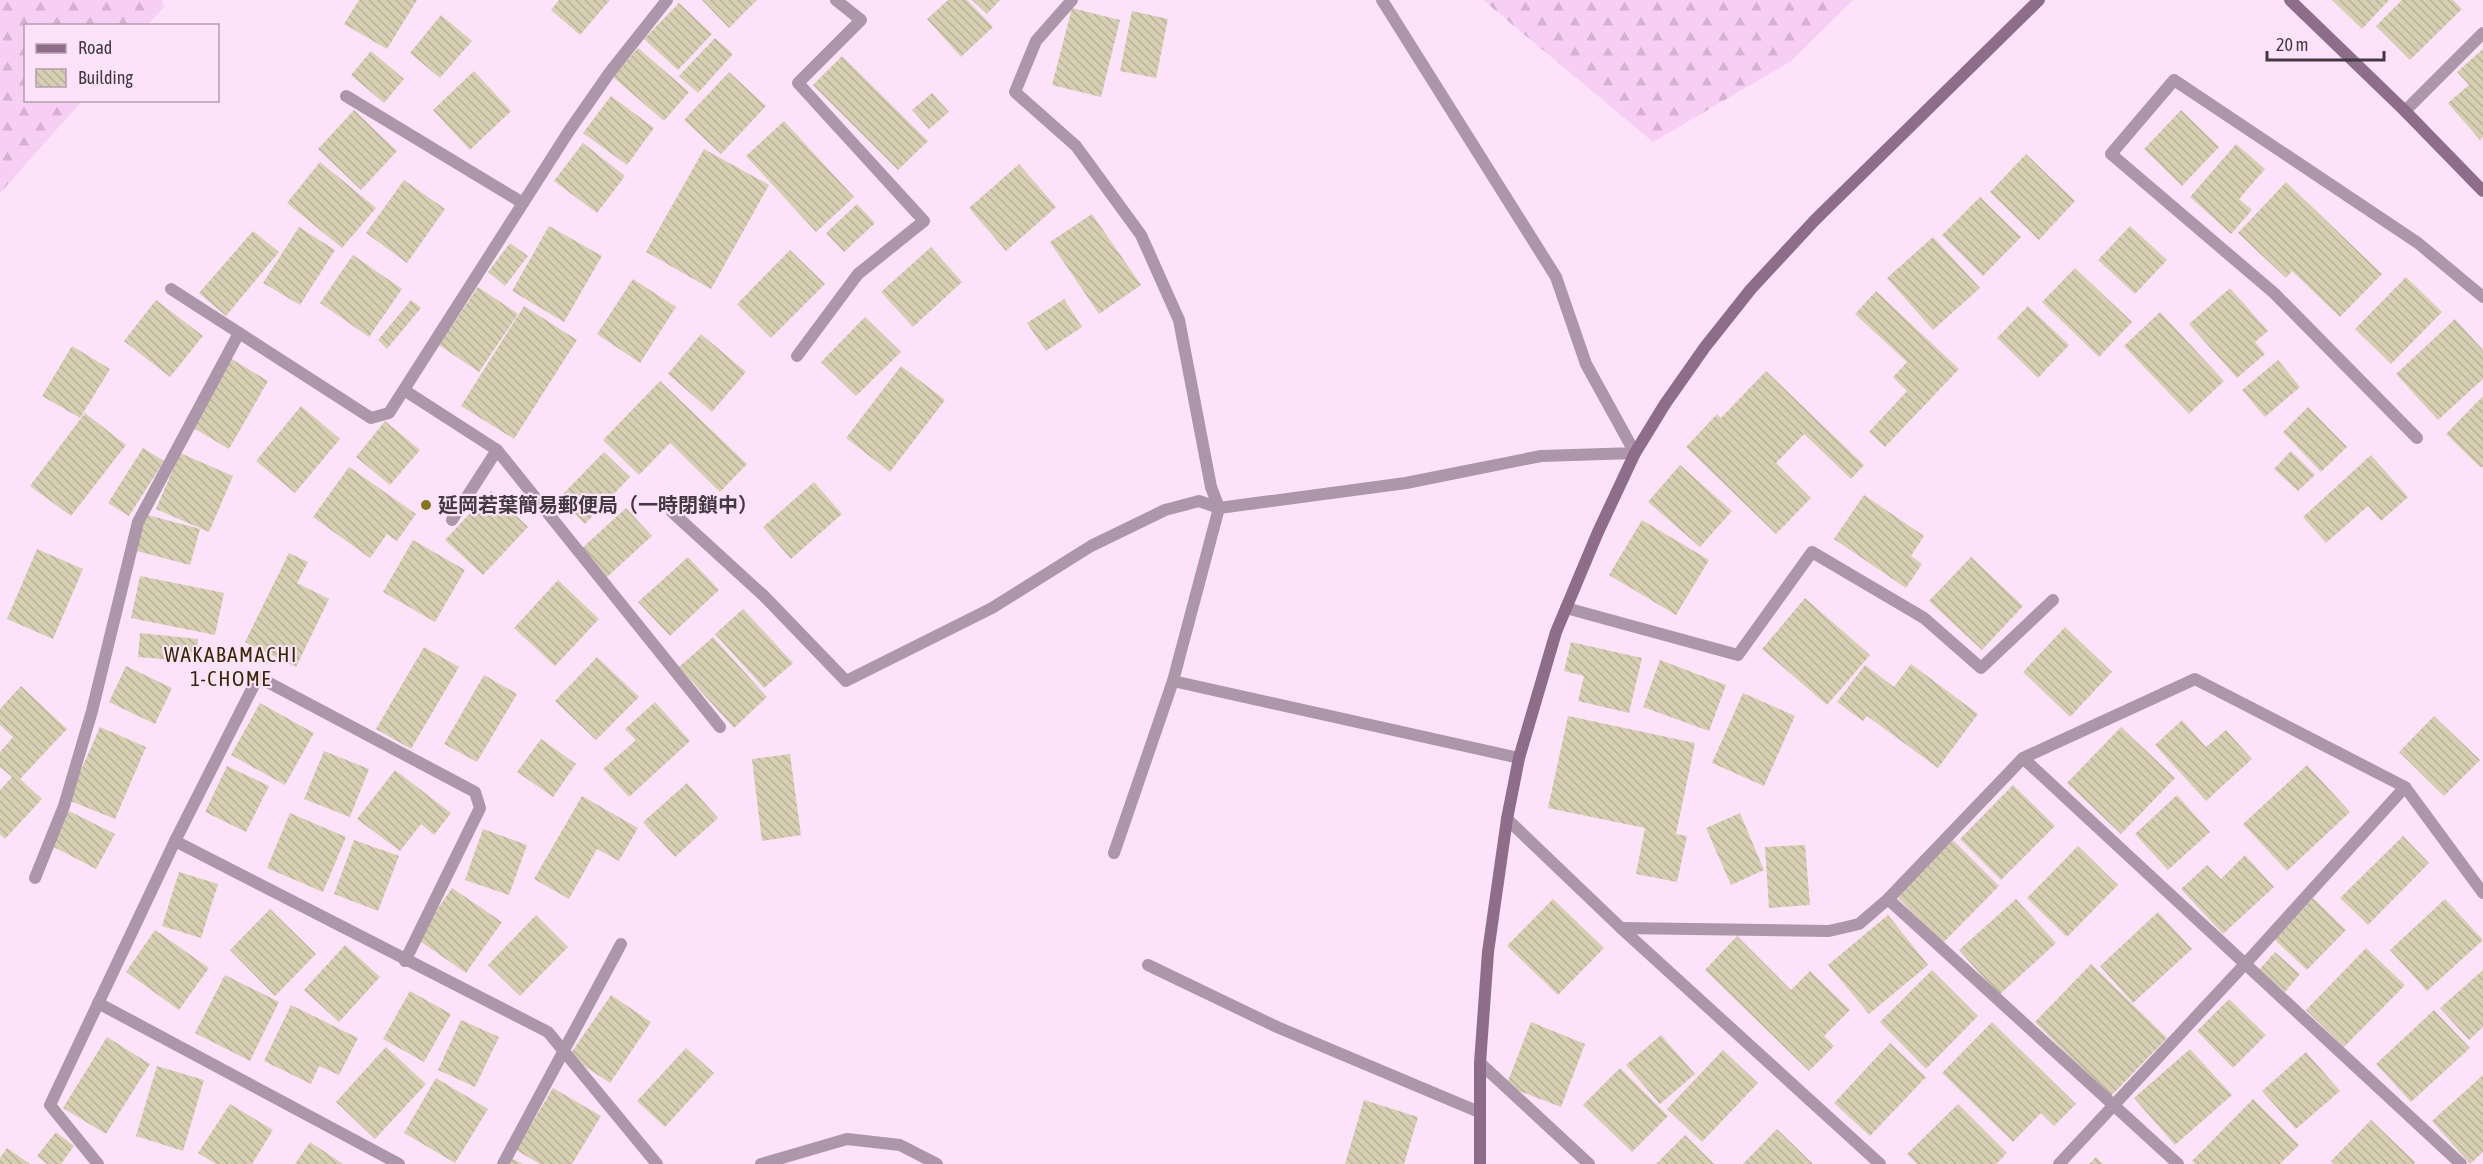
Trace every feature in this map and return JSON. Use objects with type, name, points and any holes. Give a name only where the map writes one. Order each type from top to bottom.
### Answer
[{"type":"street","points":[[171,289],[371,418],[389,413],[569,131],[610,72],[667,0]]},
{"type":"street","points":[[797,356],[858,274],[924,221],[798,83],[861,20],[836,0]]},
{"type":"street","points":[[1072,0],[1036,41],[1015,92],[1076,146],[1141,236],[1179,320],[1211,487],[1219,508],[1173,681],[1114,853]]},
{"type":"street","points":[[1382,0],[1556,277],[1586,364],[1635,453]]},
{"type":"street","points":[[1480,1164],[1480,1063],[1488,952],[1507,819],[1519,758],[1556,632],[1598,532],[1635,453],[1665,404],[1705,347],[1751,289],[1815,220],[2039,0]]},
{"type":"street","points":[[2290,0],[2405,111],[2483,191]]},
{"type":"street","points":[[2405,111],[2483,33]]},
{"type":"street","points":[[2417,438],[2274,293],[2111,154],[2174,80],[2418,243],[2483,297]]},
{"type":"street","points":[[346,96],[524,203]]},
{"type":"street","points":[[35,878],[64,806],[93,711],[138,522],[239,333]]},
{"type":"street","points":[[404,390],[497,450],[720,727]]},
{"type":"street","points":[[452,519],[497,450]]},
{"type":"street","points":[[672,512],[764,596],[846,681],[992,608],[1091,546],[1165,510],[1199,501],[1219,508],[1406,483],[1541,456],[1635,453]]},
{"type":"street","points":[[1566,608],[1738,655],[1812,552],[1924,618],[1981,668],[2053,600]]},
{"type":"street","points":[[98,1164],[50,1105],[175,841],[258,677],[475,792],[480,808],[405,961]]},
{"type":"street","points":[[1621,928],[1829,931],[1859,924],[1888,899],[2023,758],[2195,679],[2405,787],[2483,893]]},
{"type":"street","points":[[1173,681],[1519,758]]},
{"type":"street","points":[[2023,758],[2461,1164]]},
{"type":"street","points":[[2059,1164],[2245,964],[2405,787]]},
{"type":"street","points":[[1507,819],[1621,928],[1880,1164]]},
{"type":"street","points":[[175,841],[405,961],[548,1032],[657,1164]]},
{"type":"street","points":[[1888,899],[2178,1164]]},
{"type":"street","points":[[503,1164],[621,944]]},
{"type":"street","points":[[1149,965],[1277,1027],[1479,1112]]},
{"type":"street","points":[[98,1003],[399,1164]]},
{"type":"street","points":[[1480,1063],[1589,1164]]},
{"type":"street","points":[[761,1164],[847,1139],[900,1145],[937,1164]]},
{"type":"green space","points":[[0,0],[162,0],[164,7],[149,24],[24,24],[24,102],[81,102],[0,193]]},
{"type":"green space","points":[[1483,0],[1853,0],[1791,61],[1653,142]]},
{"type":"building","points":[[359,0],[417,0],[387,49],[344,24]]},
{"type":"building","points":[[559,0],[610,0],[580,35],[551,10]]},
{"type":"building","points":[[702,0],[757,0],[729,28]]},
{"type":"building","points":[[948,0],[967,0],[993,27],[961,57],[927,19]]},
{"type":"building","points":[[972,0],[1000,0],[987,14]]},
{"type":"building","points":[[2332,0],[2389,0],[2362,29]]},
{"type":"building","points":[[2402,0],[2453,0],[2462,9],[2410,60],[2376,26]]},
{"type":"building","points":[[679,3],[712,34],[678,70],[644,39]]},
{"type":"building","points":[[1072,8],[1120,20],[1101,97],[1052,85]]},
{"type":"building","points":[[1132,11],[1168,19],[1156,78],[1120,71]]},
{"type":"building","points":[[441,15],[472,41],[440,78],[410,53]]},
{"type":"building","points":[[715,38],[733,54],[698,93],[679,76]]},
{"type":"building","points":[[638,48],[689,92],[664,121],[613,77]]},
{"type":"building","points":[[2483,49],[2483,137],[2480,140],[2448,103],[2469,85],[2457,72]]},
{"type":"building","points":[[371,51],[404,79],[384,103],[351,75]]},
{"type":"building","points":[[842,56],[928,141],[898,170],[813,85]]},
{"type":"building","points":[[474,71],[511,111],[470,150],[433,110]]},
{"type":"building","points":[[729,72],[766,106],[721,154],[684,120]]},
{"type":"building","points":[[932,93],[949,112],[929,129],[912,110]]},
{"type":"building","points":[[611,96],[654,128],[627,165],[583,133]]},
{"type":"building","points":[[354,110],[397,151],[361,190],[318,149]]},
{"type":"building","points":[[2181,110],[2219,147],[2182,186],[2144,149]]},
{"type":"building","points":[[784,121],[854,197],[816,232],[746,156]]},
{"type":"building","points":[[583,143],[625,176],[597,213],[554,181]]},
{"type":"building","points":[[2236,144],[2265,169],[2239,199],[2252,210],[2231,234],[2190,197]]},
{"type":"building","points":[[704,149],[769,185],[711,289],[646,252]]},
{"type":"building","points":[[2026,154],[2075,201],[2039,240],[1990,192]]},
{"type":"building","points":[[320,162],[376,208],[342,248],[287,203]]},
{"type":"building","points":[[1019,164],[1056,207],[1006,251],[969,208]]},
{"type":"building","points":[[404,180],[445,209],[407,263],[366,233]]},
{"type":"building","points":[[2286,182],[2382,274],[2340,317],[2292,271],[2286,278],[2238,233]]},
{"type":"building","points":[[1980,197],[2021,237],[1983,276],[1942,235]]},
{"type":"building","points":[[857,204],[875,223],[844,252],[826,233]]},
{"type":"building","points":[[1092,214],[1141,285],[1099,314],[1050,242]]},
{"type":"building","points":[[549,226],[602,256],[564,322],[512,291]]},
{"type":"building","points":[[2130,226],[2167,260],[2135,294],[2098,260]]},
{"type":"building","points":[[299,227],[335,250],[300,305],[263,283]]},
{"type":"building","points":[[253,231],[279,252],[226,316],[199,293]]},
{"type":"building","points":[[1933,237],[1980,288],[1933,330],[1887,278]]},
{"type":"building","points":[[510,243],[528,256],[505,286],[488,272]]},
{"type":"building","points":[[931,247],[962,282],[913,327],[881,292]]},
{"type":"building","points":[[790,250],[825,284],[771,338],[737,304]]},
{"type":"building","points":[[353,255],[402,289],[369,337],[320,303]]},
{"type":"building","points":[[2075,268],[2132,322],[2099,357],[2042,302]]},
{"type":"building","points":[[2406,277],[2442,312],[2391,364],[2355,329]]},
{"type":"building","points":[[633,279],[676,307],[640,363],[597,334]]},
{"type":"building","points":[[478,287],[518,314],[479,372],[439,345]]},
{"type":"building","points":[[2230,288],[2268,331],[2255,342],[2265,354],[2237,378],[2189,324]]},
{"type":"building","points":[[1876,291],[1959,369],[1885,447],[1869,432],[1907,391],[1893,377],[1907,362],[1855,314]]},
{"type":"building","points":[[1064,299],[1082,327],[1046,351],[1027,323]]},
{"type":"building","points":[[156,300],[203,336],[170,377],[124,341]]},
{"type":"building","points":[[411,300],[421,308],[387,349],[378,340]]},
{"type":"building","points":[[524,306],[577,340],[514,439],[461,406]]},
{"type":"building","points":[[2028,306],[2069,345],[2038,378],[1997,338]]},
{"type":"building","points":[[2160,312],[2224,381],[2189,414],[2124,346]]},
{"type":"building","points":[[865,317],[901,352],[856,396],[821,362]]},
{"type":"building","points":[[2455,319],[2483,350],[2483,379],[2438,420],[2396,374]]},
{"type":"building","points":[[701,334],[746,372],[712,412],[668,374]]},
{"type":"building","points":[[72,346],[110,369],[80,418],[42,396]]},
{"type":"building","points":[[230,358],[268,381],[229,449],[190,426]]},
{"type":"building","points":[[2278,360],[2300,387],[2265,417],[2242,390]]},
{"type":"building","points":[[901,366],[945,400],[890,472],[846,438]]},
{"type":"building","points":[[1766,371],[1864,465],[1851,479],[1804,434],[1776,463],[1811,498],[1776,534],[1686,447],[1717,414],[1721,418]]},
{"type":"building","points":[[660,381],[747,464],[720,492],[670,443],[639,475],[603,440]]},
{"type":"building","points":[[2483,396],[2483,466],[2481,468],[2446,434]]},
{"type":"building","points":[[301,406],[340,439],[295,493],[256,461]]},
{"type":"building","points":[[2308,407],[2347,447],[2321,472],[2283,432]]},
{"type":"building","points":[[85,413],[126,445],[71,516],[30,486]]},
{"type":"building","points":[[385,421],[420,450],[390,485],[356,457]]},
{"type":"building","points":[[143,448],[164,461],[129,516],[108,503]]},
{"type":"building","points":[[2291,451],[2315,475],[2298,491],[2274,469]]},
{"type":"building","points":[[604,452],[630,477],[585,524],[559,498]]},
{"type":"building","points":[[180,453],[233,476],[209,532],[156,509]]},
{"type":"building","points":[[2371,455],[2408,497],[2381,521],[2368,506],[2326,543],[2303,517]]},
{"type":"building","points":[[1680,465],[1732,511],[1700,547],[1648,502]]},
{"type":"building","points":[[349,467],[416,514],[397,541],[387,534],[370,558],[313,517]]},
{"type":"building","points":[[814,482],[842,514],[791,559],[763,527]]},
{"type":"building","points":[[491,491],[528,527],[483,575],[445,540]]},
{"type":"building","points":[[1864,495],[1924,536],[1911,556],[1922,564],[1906,588],[1834,539]]},
{"type":"building","points":[[626,508],[652,536],[607,577],[581,549]]},
{"type":"building","points":[[144,514],[200,529],[190,565],[133,550]]},
{"type":"building","points":[[1642,520],[1709,560],[1676,615],[1609,575]]},
{"type":"building","points":[[413,540],[465,570],[435,622],[383,592]]},
{"type":"building","points":[[37,549],[83,569],[53,639],[7,619]]},
{"type":"building","points":[[289,553],[308,562],[297,583],[329,599],[296,667],[245,642]]},
{"type":"building","points":[[688,557],[719,590],[670,636],[638,602]]},
{"type":"building","points":[[1971,557],[2023,606],[1982,650],[1929,601]]},
{"type":"building","points":[[140,576],[224,593],[215,635],[131,618]]},
{"type":"building","points":[[558,580],[599,619],[555,666],[514,628]]},
{"type":"building","points":[[1805,598],[1870,655],[1827,705],[1762,649]]},
{"type":"building","points":[[743,609],[793,663],[764,688],[715,634]]},
{"type":"building","points":[[2065,627],[2112,672],[2070,717],[2023,672]]},
{"type":"building","points":[[140,633],[198,639],[197,662],[138,657]]},
{"type":"building","points":[[713,637],[767,697],[734,728],[679,667]]},
{"type":"building","points":[[1571,642],[1642,658],[1629,713],[1578,701],[1584,676],[1564,671]]},
{"type":"building","points":[[424,647],[459,667],[411,749],[376,729]]},
{"type":"building","points":[[597,657],[639,697],[596,740],[555,701]]},
{"type":"building","points":[[1660,660],[1726,685],[1709,731],[1643,707]]},
{"type":"building","points":[[1911,664],[1978,714],[1938,768],[1867,716],[1863,721],[1837,702],[1865,665],[1894,687]]},
{"type":"building","points":[[126,666],[172,688],[155,724],[109,702]]},
{"type":"building","points":[[484,675],[517,694],[477,762],[444,744]]},
{"type":"building","points":[[21,686],[67,729],[20,779],[42,799],[5,839],[0,834],[0,790],[12,777],[0,767],[0,752],[13,737],[0,725],[0,709]]},
{"type":"building","points":[[1743,693],[1795,716],[1764,786],[1712,763]]},
{"type":"building","points":[[655,702],[690,741],[629,797],[603,769],[636,740],[625,729]]},
{"type":"building","points":[[260,703],[314,733],[285,785],[231,755]]},
{"type":"building","points":[[1568,716],[1695,743],[1676,834],[1687,836],[1677,882],[1636,874],[1645,828],[1548,808]]},
{"type":"building","points":[[2434,716],[2480,760],[2444,796],[2399,752]]},
{"type":"building","points":[[2182,720],[2206,747],[2226,730],[2252,759],[2206,801],[2155,745]]},
{"type":"building","points":[[100,727],[146,747],[115,819],[68,800]]},
{"type":"building","points":[[2121,727],[2175,778],[2121,834],[2067,783]]},
{"type":"building","points":[[541,739],[576,764],[553,797],[517,772]]},
{"type":"building","points":[[324,751],[369,769],[350,817],[304,799]]},
{"type":"building","points":[[790,754],[801,835],[762,841],[752,759]]},
{"type":"building","points":[[2307,765],[2350,812],[2287,871],[2243,824]]},
{"type":"building","points":[[227,766],[269,786],[246,832],[205,812]]},
{"type":"building","points":[[395,770],[451,813],[434,835],[421,824],[400,851],[357,819]]},
{"type":"building","points":[[687,783],[718,818],[675,857],[643,822]]},
{"type":"building","points":[[2013,785],[2055,826],[2001,880],[1960,839]]},
{"type":"building","points":[[2177,795],[2210,832],[2168,870],[2135,834]]},
{"type":"building","points":[[582,796],[638,828],[619,861],[597,849],[569,899],[534,879]]},
{"type":"building","points":[[67,810],[115,834],[96,869],[50,845]]},
{"type":"building","points":[[290,813],[346,837],[323,892],[267,868]]},
{"type":"building","points":[[1740,813],[1764,870],[1731,885],[1706,828]]},
{"type":"building","points":[[483,829],[527,845],[509,895],[465,880]]},
{"type":"building","points":[[2403,836],[2429,863],[2368,925],[2340,898]]},
{"type":"building","points":[[354,840],[399,856],[378,911],[334,894]]},
{"type":"building","points":[[1953,840],[1999,886],[1943,943],[1896,896]]},
{"type":"building","points":[[1805,845],[1810,905],[1769,908],[1765,847]]},
{"type":"building","points":[[2078,846],[2118,885],[2067,937],[2027,898]]},
{"type":"building","points":[[2245,855],[2274,887],[2223,934],[2181,889],[2207,865],[2221,879]]},
{"type":"building","points":[[179,872],[218,884],[201,938],[162,926]]},
{"type":"building","points":[[452,888],[502,922],[466,973],[417,939]]},
{"type":"building","points":[[2313,898],[2346,930],[2307,970],[2274,939]]},
{"type":"building","points":[[1553,899],[1604,948],[1558,995],[1507,946]]},
{"type":"building","points":[[2016,899],[2056,943],[1999,995],[1959,950]]},
{"type":"building","points":[[2445,899],[2483,940],[2427,991],[2390,950]]},
{"type":"building","points":[[270,909],[316,954],[275,996],[230,950]]},
{"type":"building","points":[[2158,912],[2192,949],[2133,1003],[2100,966]]},
{"type":"building","points":[[536,915],[568,947],[520,996],[488,965]]},
{"type":"building","points":[[1888,915],[1928,965],[1869,1014],[1828,965]]},
{"type":"building","points":[[155,930],[209,968],[179,1010],[126,972]]},
{"type":"building","points":[[1737,936],[1791,990],[1810,971],[1850,1010],[1824,1036],[1834,1046],[1809,1071],[1705,970]]},
{"type":"building","points":[[345,945],[380,977],[339,1022],[304,990]]},
{"type":"building","points":[[2366,948],[2405,985],[2344,1047],[2306,1010]]},
{"type":"building","points":[[2275,952],[2300,974],[2285,992],[2259,970]]},
{"type":"building","points":[[2091,964],[2167,1038],[2110,1097],[2035,1022]]},
{"type":"building","points":[[1932,970],[1978,1016],[1926,1069],[1880,1022]]},
{"type":"building","points":[[2483,970],[2483,1027],[2469,1040],[2440,1008]]},
{"type":"building","points":[[225,975],[279,1002],[250,1061],[195,1033]]},
{"type":"building","points":[[410,991],[451,1014],[424,1062],[383,1039]]},
{"type":"building","points":[[611,995],[651,1022],[610,1083],[569,1056]]},
{"type":"building","points":[[2229,999],[2266,1035],[2233,1068],[2197,1031]]},
{"type":"building","points":[[291,1005],[358,1038],[339,1075],[319,1066],[311,1084],[264,1061]]},
{"type":"building","points":[[2434,1010],[2470,1048],[2411,1102],[2376,1064]]},
{"type":"building","points":[[461,1020],[499,1037],[475,1087],[438,1070]]},
{"type":"building","points":[[1531,1022],[1585,1044],[1561,1107],[1506,1086]]},
{"type":"building","points":[[1992,1022],[2076,1104],[2054,1126],[2041,1113],[2013,1142],[1942,1073]]},
{"type":"building","points":[[1661,1035],[1695,1074],[1660,1104],[1626,1065]]},
{"type":"building","points":[[107,1037],[150,1064],[106,1134],[63,1108]]},
{"type":"building","points":[[1890,1043],[1926,1077],[1870,1136],[1834,1103]]},
{"type":"building","points":[[386,1047],[426,1084],[375,1139],[336,1102]]},
{"type":"building","points":[[686,1048],[714,1073],[665,1127],[637,1101]]},
{"type":"building","points":[[2190,1049],[2232,1095],[2175,1145],[2134,1098]]},
{"type":"building","points":[[1723,1050],[1758,1083],[1702,1142],[1667,1109]]},
{"type":"building","points":[[2306,1052],[2340,1091],[2296,1129],[2262,1091]]},
{"type":"building","points":[[157,1066],[204,1080],[183,1151],[136,1136]]},
{"type":"building","points":[[1620,1068],[1668,1116],[1632,1152],[1583,1105]]},
{"type":"building","points":[[2483,1075],[2483,1152],[2470,1164],[2432,1121]]},
{"type":"building","points":[[436,1078],[488,1109],[455,1163],[404,1133]]},
{"type":"building","points":[[553,1088],[601,1116],[572,1164],[540,1164],[516,1150]]},
{"type":"building","points":[[2253,1099],[2299,1145],[2280,1164],[2195,1164],[2192,1161]]},
{"type":"building","points":[[1364,1100],[1418,1117],[1404,1164],[1345,1164]]},
{"type":"building","points":[[230,1104],[273,1130],[252,1164],[216,1164],[198,1153]]},
{"type":"building","points":[[1958,1104],[2007,1153],[1996,1164],[1917,1164],[1907,1154]]},
{"type":"building","points":[[2371,1120],[2415,1162],[2414,1164],[2334,1164],[2331,1161]]},
{"type":"building","points":[[1777,1129],[1813,1164],[1743,1164]]},
{"type":"building","points":[[56,1132],[74,1146],[61,1164],[47,1164],[37,1156]]},
{"type":"building","points":[[1685,1135],[1714,1164],[1656,1164]]},
{"type":"building","points":[[310,1142],[343,1164],[295,1164]]},
{"type":"building","points":[[7,1148],[30,1164],[0,1164],[0,1158]]},
{"type":"building","points":[[2096,1157],[2103,1164],[2089,1164]]},
{"type":"building","points":[[511,1158],[523,1164],[508,1164]]},
{"type":"place","name":"延岡若葉簡易郵便局（一時閉鎖中）","points":[[426,505]]},
{"type":"district","name":"WAKABAMACHI 1-CHOME","points":[[231,667]]}]
